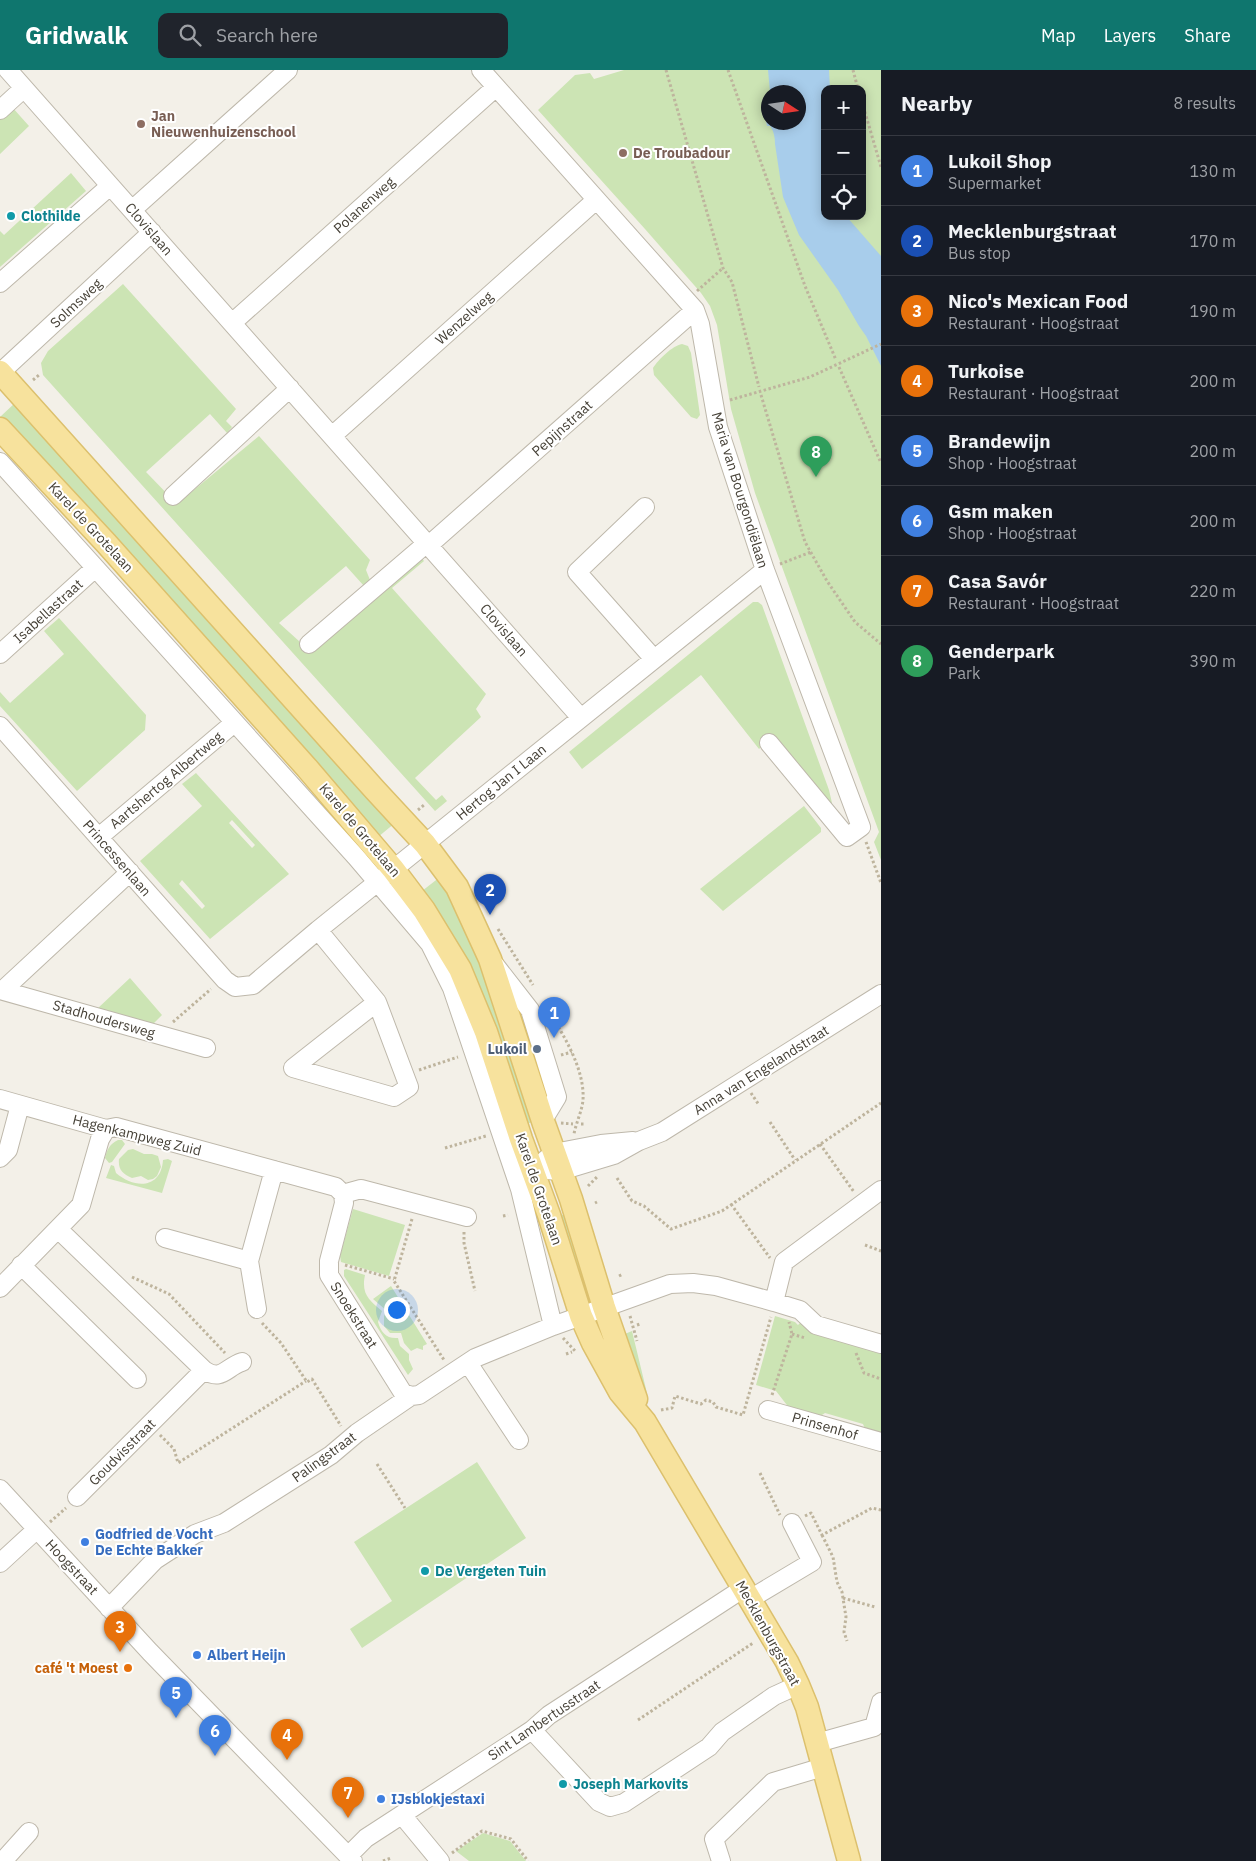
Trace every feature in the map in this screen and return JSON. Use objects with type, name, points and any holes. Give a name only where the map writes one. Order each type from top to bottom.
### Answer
[{"type":"main road","name":"Karel de Grotelaan","points":[[0,373],[425,844],[457,887],[490,959],[591,1263],[604,1308]]},
{"type":"main road","name":"Karel de Grotelaan","points":[[0,429],[106,543],[262,717],[385,876],[424,910],[460,969],[486,1032],[582,1316]]},
{"type":"main road","name":"Mecklenburgstraat","points":[[604,1308],[653,1416],[747,1594],[787,1662],[798,1685],[807,1707],[849,1861]]},
{"type":"main road","name":"Mecklenburgstraat","points":[[582,1316],[593,1343],[620,1392],[653,1416]]},
{"type":"street","name":"Clovislaan","points":[[8,70],[581,718]]},
{"type":"street","points":[[132,210],[288,70]]},
{"type":"street","name":"Maria van Bourgondiëlaan","points":[[481,70],[691,306],[700,324],[718,427],[765,570],[861,827]]},
{"type":"street","name":"Polanenweg","points":[[232,323],[496,87]]},
{"type":"street","points":[[0,110],[24,88]]},
{"type":"street","points":[[0,283],[110,186]]},
{"type":"street","name":"Wenzelweg","points":[[332,436],[596,200]]},
{"type":"street","name":"Solmsweg","points":[[0,373],[152,232]]},
{"type":"street","name":"Pepijnstraat","points":[[428,544],[691,306]]},
{"type":"street","points":[[173,496],[290,388]]},
{"type":"street","name":"Karel de Grotelaan","points":[[0,462],[356,857],[385,876],[430,944],[452,988],[520,1189],[553,1326]]},
{"type":"street","points":[[645,507],[577,572],[654,659]]},
{"type":"street","points":[[309,644],[428,544]]},
{"type":"street","name":"Isabellastraat","points":[[0,654],[95,568]]},
{"type":"street","name":"Hertog Jan I Laan","points":[[229,983],[253,985],[318,930],[765,570]]},
{"type":"street","name":"Aartshertog Albertweg","points":[[99,837],[234,723]]},
{"type":"street","name":"Princessenlaan","points":[[1,730],[229,983]]},
{"type":"street","points":[[769,743],[848,836],[861,827]]},
{"type":"street","name":"Stadhoudersweg","points":[[1,990],[130,872]]},
{"type":"street","points":[[318,930],[377,1002],[409,1087],[394,1097],[293,1068],[377,1002]]},
{"type":"street","name":"Stadhoudersweg","points":[[1,990],[206,1048]]},
{"type":"street","name":"Anna van Engelandstraat","points":[[532,1169],[557,1162],[614,1155],[639,1141],[662,1132],[881,994]]},
{"type":"street","name":"Hagenkampweg Zuid","points":[[0,1099],[106,1129],[116,1127],[274,1170],[336,1188],[343,1194]]},
{"type":"street","points":[[0,1158],[8,1150],[20,1105]]},
{"type":"street","points":[[0,1288],[81,1205],[100,1139],[106,1129]]},
{"type":"street","points":[[257,1309],[249,1261],[274,1170]]},
{"type":"street","points":[[343,1194],[361,1189],[467,1217]]},
{"type":"street","points":[[773,1307],[784,1262],[881,1190]]},
{"type":"street","name":"Snoekstraat","points":[[343,1194],[344,1203],[330,1261],[329,1275],[403,1393],[411,1396]]},
{"type":"street","points":[[58,1229],[204,1370],[212,1375],[220,1375],[239,1363]]},
{"type":"street","points":[[165,1238],[249,1261]]},
{"type":"street","points":[[21,1265],[137,1379]]},
{"type":"street","name":"Palingstraat","points":[[109,1608],[155,1560],[195,1534],[224,1523],[331,1455],[411,1396],[419,1395],[475,1358],[553,1326],[660,1286],[681,1283],[716,1286],[773,1307],[800,1310],[816,1325],[881,1344]]},
{"type":"street","points":[[468,1363],[519,1440]]},
{"type":"street","name":"Goudvisstraat","points":[[77,1497],[204,1370]]},
{"type":"street","name":"Prinsenhof","points":[[768,1410],[881,1442]]},
{"type":"street","name":"Hoogstraat","points":[[0,1489],[109,1608],[350,1858]]},
{"type":"street","name":"Sint Lambertusstraat","points":[[350,1858],[366,1838],[532,1730],[549,1715],[747,1594],[812,1562],[792,1523]]},
{"type":"street","points":[[0,1563],[38,1530]]},
{"type":"street","points":[[532,1730],[599,1802],[610,1807],[624,1803],[709,1748],[722,1732],[774,1696],[798,1685]]},
{"type":"street","points":[[817,1744],[874,1727],[881,1702]]},
{"type":"street","points":[[721,1861],[714,1838],[773,1782],[823,1766]]},
{"type":"street","points":[[402,1815],[445,1858]]},
{"type":"street","points":[[3,1861],[29,1832]]},
{"type":"path","points":[[666,70],[723,268],[732,282],[759,387]]},
{"type":"path","points":[[728,70],[805,286],[836,360]]},
{"type":"path","points":[[853,70],[857,85]]},
{"type":"path","points":[[866,116],[881,167]]},
{"type":"path","points":[[691,306],[723,268]]},
{"type":"path","points":[[714,405],[810,377],[881,344]]},
{"type":"path","points":[[839,367],[881,463]]},
{"type":"path","points":[[33,380],[39,375]]},
{"type":"path","points":[[762,395],[805,542],[826,582],[855,622],[881,644]]},
{"type":"path","points":[[765,570],[811,552]]},
{"type":"path","points":[[418,810],[424,805]]},
{"type":"path","points":[[861,827],[881,883]]},
{"type":"path","points":[[159,1034],[229,983]]},
{"type":"path","points":[[404,1075],[462,1056]]},
{"type":"path","points":[[751,1093],[759,1105]]},
{"type":"path","points":[[617,1178],[632,1201],[644,1206],[671,1228],[722,1211],[881,1103]]},
{"type":"path","points":[[770,1122],[795,1160]]},
{"type":"path","points":[[445,1148],[489,1135]]},
{"type":"path","points":[[820,1144],[857,1195]]},
{"type":"path","points":[[416,1203],[394,1281],[452,1374]]},
{"type":"path","points":[[731,1204],[771,1259]]},
{"type":"path","points":[[502,1216],[508,1215]]},
{"type":"path","points":[[467,1217],[463,1237],[475,1291]]},
{"type":"path","points":[[865,1245],[881,1251]]},
{"type":"path","points":[[330,1261],[394,1280]]},
{"type":"path","points":[[124,1274],[169,1294],[239,1363]]},
{"type":"path","points":[[653,1416],[672,1408],[675,1396],[701,1404],[706,1400],[713,1402],[716,1407],[743,1415],[773,1307]]},
{"type":"path","points":[[257,1309],[257,1318],[281,1343],[306,1381]]},
{"type":"path","points":[[773,1390],[779,1377],[792,1334],[788,1317]]},
{"type":"path","points":[[792,1334],[810,1339]]},
{"type":"path","points":[[566,1354],[572,1352]]},
{"type":"path","points":[[855,1352],[864,1373],[881,1378]]},
{"type":"path","points":[[150,1424],[174,1449],[178,1463],[312,1379],[349,1440]]},
{"type":"path","points":[[377,1464],[405,1508]]},
{"type":"path","points":[[760,1473],[786,1526],[811,1513],[833,1557],[837,1582],[843,1598],[846,1617],[844,1632],[847,1641]]},
{"type":"path","name":"Goudvisstraat","points":[[38,1530],[77,1497]]},
{"type":"path","points":[[822,1535],[872,1508],[881,1510]]},
{"type":"path","points":[[843,1598],[876,1607]]},
{"type":"path","points":[[638,1720],[753,1643]]},
{"type":"path","points":[[445,1858],[482,1831],[511,1839],[528,1861]]},
{"type":"path","points":[[383,1861],[391,1858]]},
{"type":"green space","points":[[624,70],[881,70],[881,860],[874,842],[879,832],[755,493],[731,409],[717,325],[710,306],[701,293],[645,229],[538,110],[575,75],[590,73],[594,79]]},
{"type":"green space","points":[[12,107],[29,126],[0,154],[0,118]]},
{"type":"green space","points":[[71,173],[86,191],[0,267],[0,231],[4,235]]},
{"type":"green space","points":[[123,284],[236,409],[226,421],[232,427],[227,433],[210,414],[146,472],[177,504],[259,436],[370,560],[366,570],[370,580],[364,586],[346,566],[279,623],[310,651],[420,556],[424,561],[392,588],[486,694],[476,709],[481,717],[415,778],[436,800],[442,795],[447,801],[435,811],[43,375],[41,363],[48,351]]},
{"type":"green space","points":[[682,344],[688,346],[691,353],[700,415],[697,419],[691,417],[654,375],[653,368],[659,361],[670,350]]},
{"type":"green space","points":[[16,402],[202,616],[395,823],[378,837],[97,519],[0,417]]},
{"type":"green space","points":[[753,602],[758,602],[762,605],[829,790],[832,803],[830,805],[772,736],[759,749],[701,675],[582,769],[569,752]]},
{"type":"green space","points":[[59,618],[146,715],[145,730],[77,791],[0,706],[0,692],[10,703],[64,654],[44,631]]},
{"type":"green space","points":[[196,773],[289,874],[210,939],[140,861],[202,806],[182,784]],"holes":[[[232,820],[255,845],[252,848],[229,823]],[[182,880],[205,906],[202,909],[179,884]]]},
{"type":"green space","points":[[804,806],[821,828],[821,832],[723,911],[700,889]]},
{"type":"green space","points":[[440,877],[463,915],[537,1121],[522,1125],[519,1101],[491,1015],[468,965],[422,891]]},
{"type":"green space","points":[[130,978],[162,1015],[152,1025],[97,1009]]},
{"type":"green space","points":[[118,1140],[122,1140],[125,1144],[112,1162],[109,1163],[105,1158],[107,1152],[111,1145]]},
{"type":"green space","points":[[133,1149],[144,1154],[158,1156],[161,1167],[157,1176],[148,1180],[141,1176],[132,1178],[123,1173],[119,1166],[119,1159],[128,1150]]},
{"type":"green space","points":[[168,1159],[172,1161],[162,1193],[106,1178],[111,1165],[114,1166],[116,1173],[123,1178],[139,1184],[146,1183],[157,1177],[163,1160]]},
{"type":"green space","points":[[353,1209],[405,1225],[389,1276],[341,1262],[340,1256]]},
{"type":"green space","points":[[570,1213],[591,1279],[576,1283],[554,1217]]},
{"type":"green space","points":[[344,1270],[365,1275],[365,1292],[382,1311],[378,1322],[381,1329],[387,1336],[398,1338],[400,1346],[409,1354],[409,1360],[413,1369],[408,1375],[344,1276]]},
{"type":"green space","points":[[391,1286],[427,1344],[423,1346],[423,1350],[417,1348],[411,1351],[404,1343],[401,1333],[390,1333],[384,1326],[384,1316],[387,1311],[373,1299]]},
{"type":"green space","points":[[775,1316],[795,1322],[798,1325],[802,1321],[881,1349],[881,1435],[866,1431],[863,1424],[825,1413],[819,1417],[790,1409],[776,1391],[756,1385]]},
{"type":"green space","points":[[632,1331],[647,1394],[641,1396],[620,1336]]},
{"type":"green space","name":"De Vergeten Tuin","points":[[477,1462],[526,1538],[362,1648],[350,1629],[392,1601],[354,1542]]},
{"type":"green space","points":[[483,1833],[510,1841],[526,1861],[469,1861],[456,1851]]},
{"type":"water","points":[[768,70],[829,70],[830,85],[821,85],[821,220],[850,220],[881,256],[881,366],[866,336],[838,290],[799,235],[783,197],[772,130],[806,130],[806,85],[769,85]]},
{"type":"place","name":"Jan Nieuwenhuizenschool","points":[[141,124]]},
{"type":"place","name":"De Troubadour","points":[[623,153]]},
{"type":"place","name":"Clothilde","points":[[11,216]]},
{"type":"place","name":"Genderpark","points":[[816,477]]},
{"type":"place","name":"Mecklenburgstraat","points":[[490,915]]},
{"type":"place","name":"Lukoil Shop","points":[[554,1038]]},
{"type":"place","name":"Lukoil","points":[[537,1049]]},
{"type":"place","name":"Godfried de Vocht De Echte Bakker","points":[[85,1542]]},
{"type":"place","name":"De Vergeten Tuin","points":[[425,1571]]},
{"type":"place","name":"Nico's Mexican Food","points":[[120,1652]]},
{"type":"place","name":"Albert Heijn","points":[[197,1655]]},
{"type":"place","name":"café 't Moest","points":[[128,1668]]},
{"type":"place","name":"Brandewijn","points":[[176,1718]]},
{"type":"place","name":"Gsm maken","points":[[215,1756]]},
{"type":"place","name":"Turkoise","points":[[287,1760]]},
{"type":"place","name":"Joseph Markovits","points":[[563,1784]]},
{"type":"place","name":"IJsblokjestaxi","points":[[381,1799]]},
{"type":"place","name":"Casa Savór","points":[[348,1818]]}]
